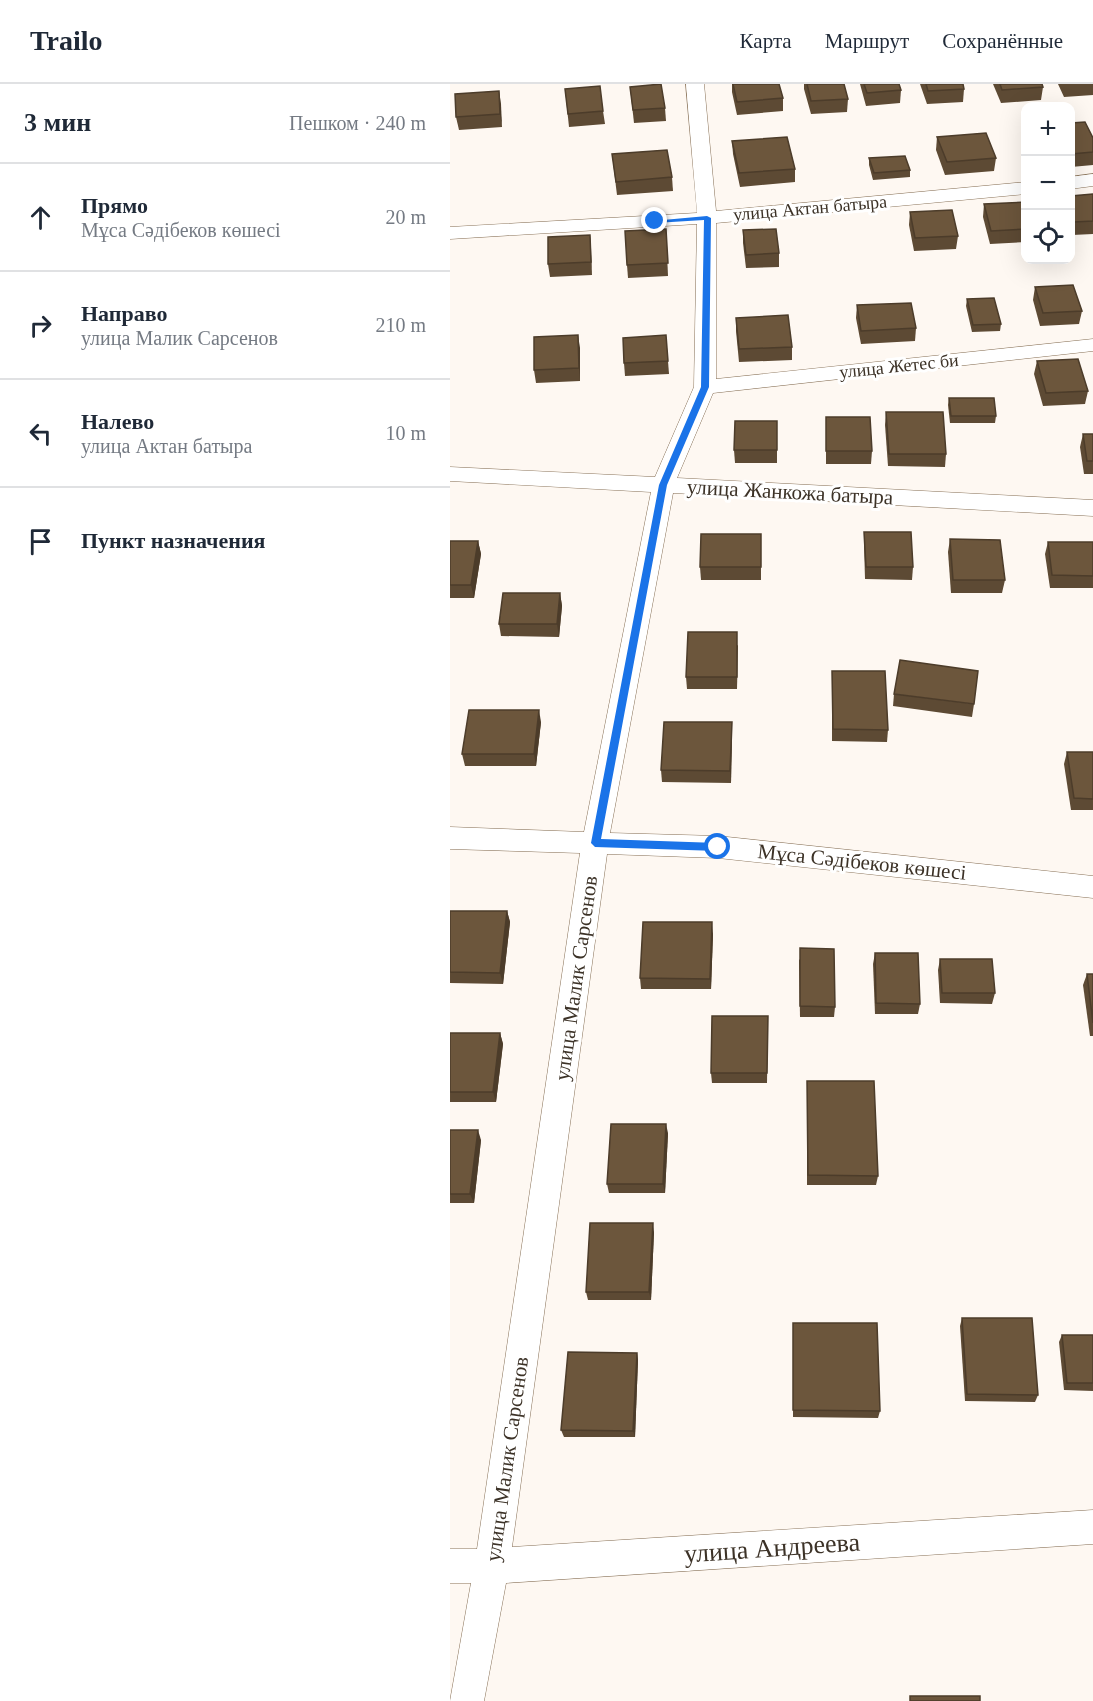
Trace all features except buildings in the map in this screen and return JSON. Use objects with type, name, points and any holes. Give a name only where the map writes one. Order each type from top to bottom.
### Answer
[{"type":"street","name":"улица Малик Сарсенов","points":[[466,1701],[492,1566],[595,843],[663,485],[705,387],[707,218],[695,84]]},
{"type":"street","points":[[1075,182],[1093,180]]},
{"type":"street","name":"улица Актан батыра","points":[[450,233],[707,218],[1021,188]]},
{"type":"street","name":"улица Жетес би","points":[[705,387],[1093,345]]},
{"type":"street","name":"улица Жанкожа батыра","points":[[450,474],[1093,508]]},
{"type":"street","name":"Мұса Сәдібеков көшесі","points":[[450,838],[718,847],[1093,888]]},
{"type":"street","name":"улица Андреева","points":[[450,1566],[492,1566],[1093,1527]]},
{"type":"route","points":[[655,221],[707,218],[705,387],[663,485],[595,843],[718,847]]}]
